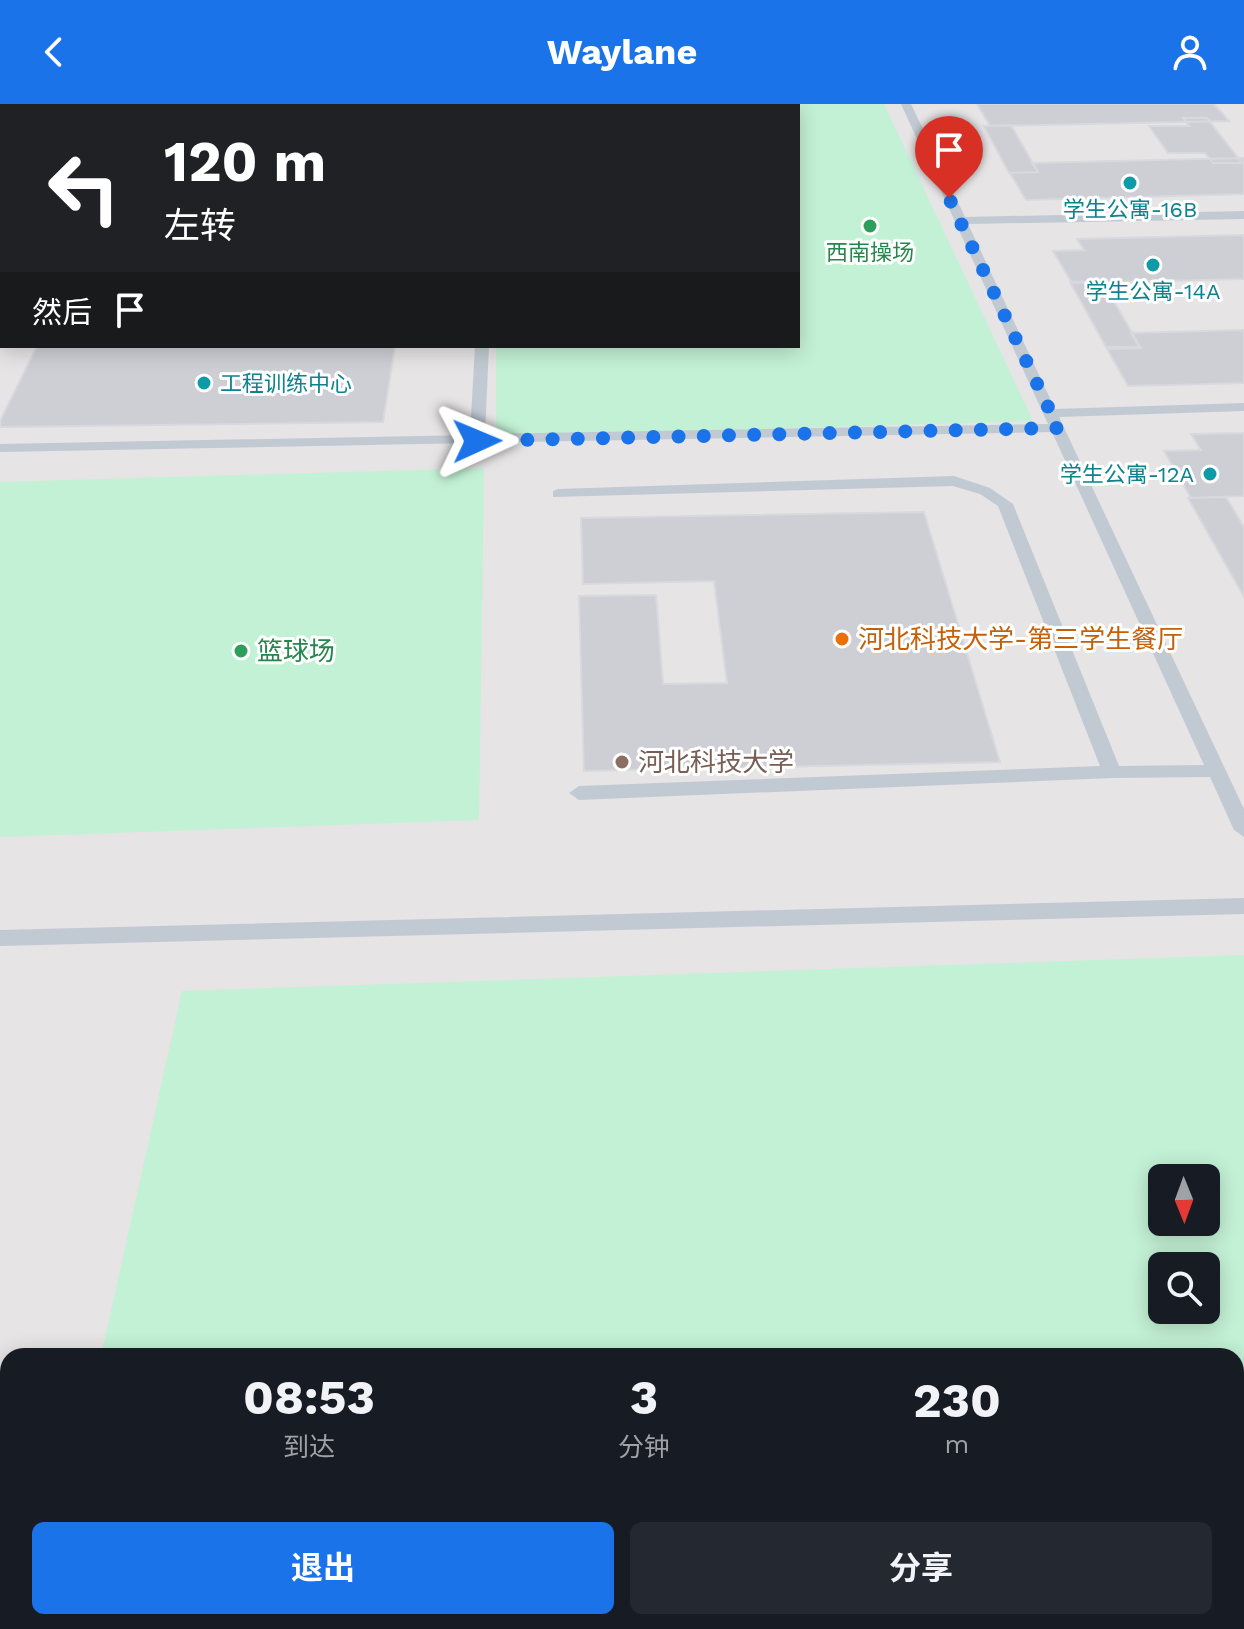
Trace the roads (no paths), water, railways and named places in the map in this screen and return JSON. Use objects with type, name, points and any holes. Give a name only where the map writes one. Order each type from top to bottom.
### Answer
[{"type":"lane","points":[[906,104],[1244,830]]},
{"type":"lane","points":[[960,221],[1244,215]]},
{"type":"lane","points":[[477,441],[482,348]]},
{"type":"lane","points":[[1050,413],[1244,407]]},
{"type":"lane","points":[[0,448],[1058,428]]},
{"type":"lane","points":[[558,494],[954,481],[985,491],[1005,504],[1112,772]]},
{"type":"lane","points":[[579,793],[1112,772],[1217,771]]},
{"type":"lane","points":[[0,938],[1244,906]]},
{"type":"place","name":"学生公寓-16B","points":[[1130,183]]},
{"type":"place","name":"西南操场","points":[[870,226]]},
{"type":"place","name":"学生公寓-14A","points":[[1153,265]]},
{"type":"place","name":"工程训练中心","points":[[204,383]]},
{"type":"place","name":"学生公寓-12A","points":[[1210,474]]},
{"type":"place","name":"河北科技大学-第三学生餐厅","points":[[842,639]]},
{"type":"place","name":"篮球场","points":[[241,651]]},
{"type":"place","name":"河北科技大学","points":[[622,762]]}]
